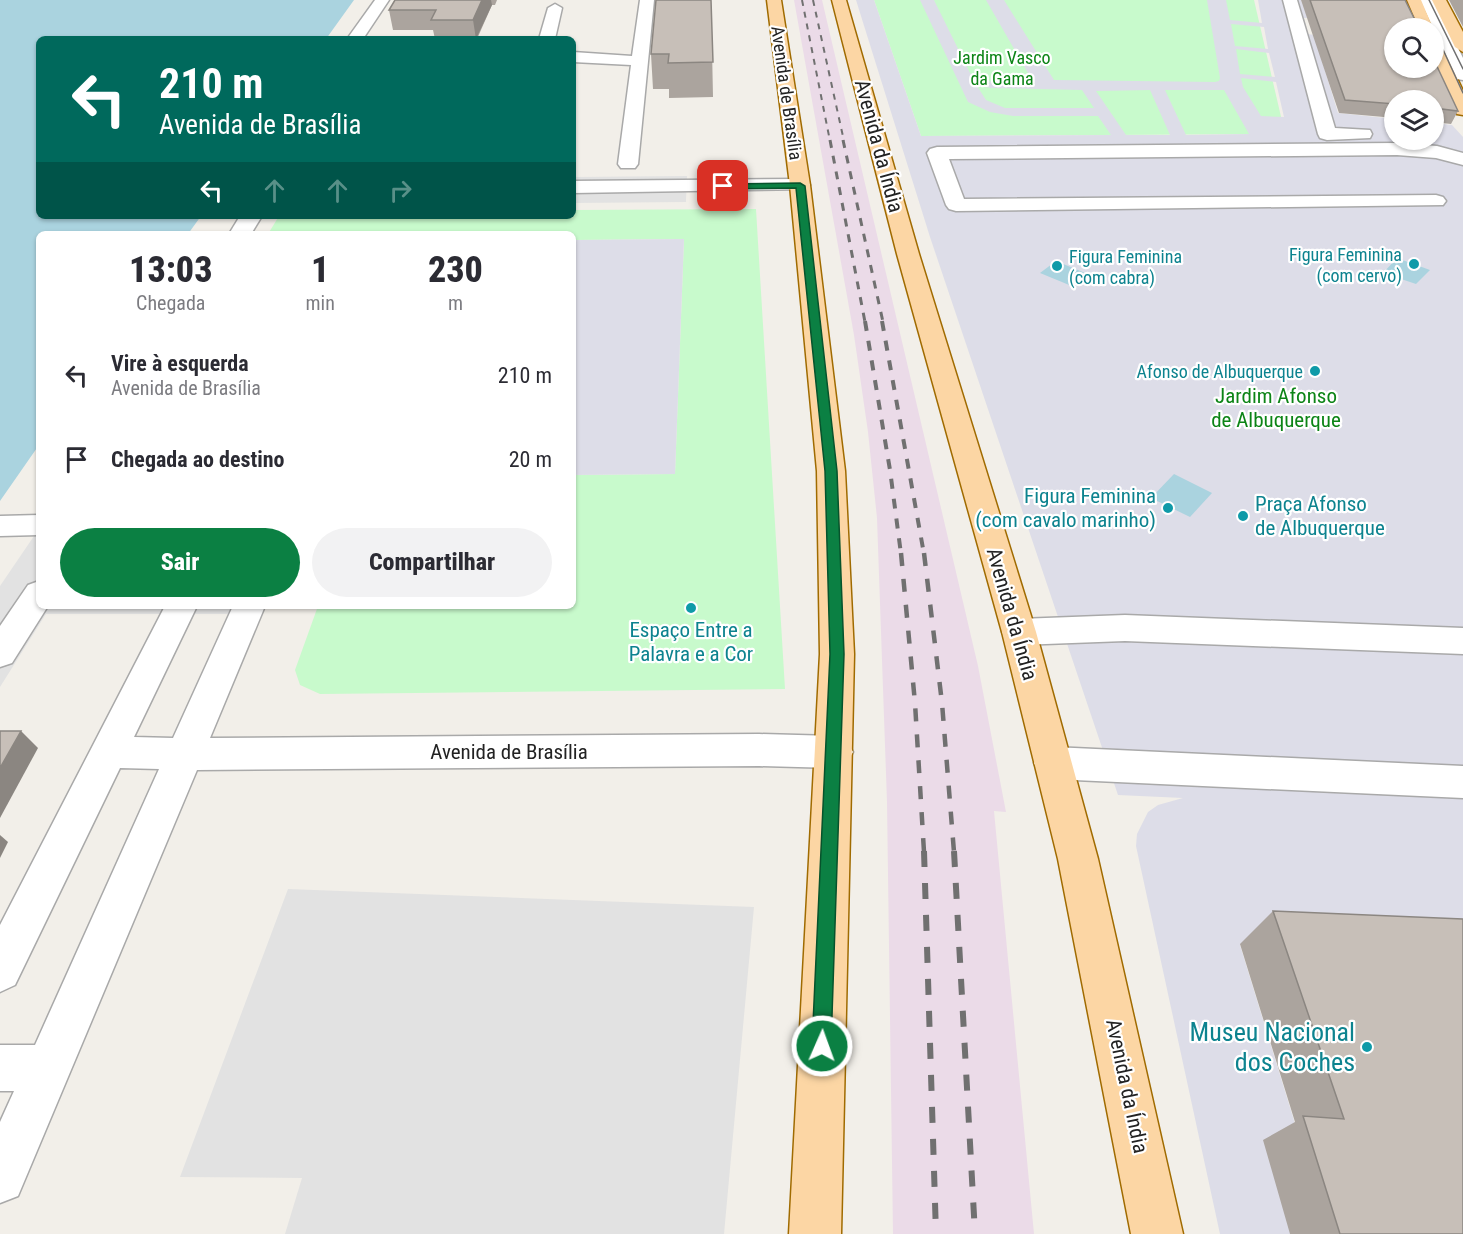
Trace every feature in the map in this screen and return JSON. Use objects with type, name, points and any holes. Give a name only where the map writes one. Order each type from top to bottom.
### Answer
[{"type":"main road","name":"Avenida de Brasília","points":[[774,0],[800,186],[831,471],[837,654],[815,1234]]},
{"type":"main road","name":"Avenida da Índia","points":[[839,0],[908,254],[1019,632],[1078,859],[1157,1234]]},
{"type":"main road","points":[[1414,0],[1422,18]]},
{"type":"main road","points":[[1439,0],[1463,46]]},
{"type":"main road","points":[[1444,68],[1463,110]]},
{"type":"street","points":[[628,164],[647,0]]},
{"type":"street","points":[[1290,0],[1328,134],[1384,134]]},
{"type":"street","points":[[1427,0],[1463,75]]},
{"type":"street","points":[[357,36],[383,5]]},
{"type":"street","points":[[367,36],[383,5]]},
{"type":"street","points":[[548,36],[555,8]]},
{"type":"street","points":[[576,57],[640,61]]},
{"type":"street","points":[[1436,201],[956,205],[937,153],[1397,149],[1437,152],[1463,159]]},
{"type":"street","points":[[1141,152],[1152,169]]},
{"type":"street","name":"Avenida de Brasília","points":[[576,187],[800,186]]},
{"type":"street","points":[[1164,186],[1175,203]]},
{"type":"street","points":[[0,526],[36,525]]},
{"type":"street","points":[[0,654],[36,598]]},
{"type":"street","points":[[0,970],[180,609]]},
{"type":"street","points":[[0,1179],[248,609]]},
{"type":"street","points":[[1019,632],[1125,628],[1463,641]]},
{"type":"street","name":"Avenida de Brasília","points":[[108,752],[184,754],[759,750],[834,752]]},
{"type":"street","points":[[1053,763],[1463,782]]},
{"type":"street","points":[[0,1068],[48,1068]]},
{"type":"shaded area","points":[[794,0],[822,0],[978,666],[1006,812],[994,811],[1034,1234],[893,1234],[887,802],[877,518],[854,335]]},
{"type":"shaded area","name":"Praça Afonso de Albuquerque","points":[[856,0],[874,0],[921,136],[1111,135],[1098,116],[1013,116],[990,112],[968,102],[920,0],[934,0],[970,73],[981,80],[997,82],[1032,80],[986,0],[1004,0],[1054,80],[1215,82],[1220,78],[1207,0],[1226,0],[1230,20],[1262,23],[1258,0],[1301,0],[1308,18],[1304,18],[1308,34],[1314,35],[1338,113],[1384,118],[1384,150],[1444,150],[1444,124],[1452,125],[1463,137],[1463,954],[1240,945],[1329,1234],[1220,1234],[1136,846],[1137,834],[1148,812],[1158,805],[1183,798],[1118,795],[930,237]],"holes":[[[1231,24],[1264,27],[1268,49],[1235,46]],[[1236,49],[1269,53],[1275,77],[1240,74]],[[1241,78],[1276,82],[1284,117],[1261,116],[1243,87]],[[977,86],[1082,90],[1094,108],[1005,108],[986,100]],[[1150,90],[1170,135],[1126,135],[1096,91]],[[1165,90],[1224,90],[1249,134],[1186,135]]]},
{"type":"shaded area","points":[[687,176],[686,202],[576,203],[576,177]]},
{"type":"shaded area","points":[[684,239],[675,474],[576,475],[576,240]]},
{"type":"shaded area","points":[[36,536],[36,609],[258,609],[256,614],[46,614],[0,687],[0,586]]},
{"type":"shaded area","points":[[288,889],[754,907],[724,1234],[285,1234],[302,1178],[180,1177]]},
{"type":"green space","name":"Jardim Vasco da Gama","points":[[874,0],[1254,0],[1285,134],[921,136]]},
{"type":"green space","points":[[756,209],[785,689],[320,694],[300,685],[295,670],[317,609],[576,609],[576,475],[675,474],[684,239],[576,240],[576,231],[270,231],[277,219],[576,219],[576,210]]},
{"type":"water","points":[[0,0],[354,0],[328,36],[36,36],[36,219],[199,219],[190,231],[36,231],[36,449],[0,501]]},
{"type":"water","points":[[1397,258],[1430,270],[1416,284],[1383,273]]},
{"type":"water","points":[[1056,261],[1090,275],[1074,287],[1040,273]]},
{"type":"water","points":[[1174,474],[1212,493],[1190,517],[1151,498]]},
{"type":"building","points":[[395,0],[482,0],[473,20],[431,20],[436,10],[389,10]]},
{"type":"building","points":[[656,0],[711,0],[713,62],[668,63],[669,54],[651,54]]},
{"type":"building","points":[[1310,0],[1405,0],[1414,18],[1384,18],[1384,78],[1442,78],[1458,111],[1444,109],[1444,90],[1384,90],[1384,103],[1345,100]]},
{"type":"building","points":[[0,731],[21,731],[0,768]]},
{"type":"building","name":"Museu Nacional dos Coches","points":[[1273,911],[1463,919],[1463,1234],[1340,1234],[1303,1116],[1344,1119]]},
{"type":"tram line","points":[[1429,0],[1463,69]]},
{"type":"tram line","points":[[1444,52],[1463,93]]},
{"type":"railway","points":[[802,0],[830,141]]},
{"type":"railway","points":[[813,0],[844,141]]},
{"type":"railway","points":[[830,140],[865,322]]},
{"type":"railway","points":[[843,140],[883,322]]},
{"type":"railway","points":[[865,321],[890,470],[901,554]]},
{"type":"railway","points":[[882,321],[924,554]]},
{"type":"railway","points":[[901,553],[915,703],[924,852]]},
{"type":"railway","points":[[924,553],[942,703],[954,852]]},
{"type":"railway","points":[[924,851],[936,1234]]},
{"type":"railway","points":[[954,851],[975,1234]]},
{"type":"place","name":"Figura Feminina (com cervo)","points":[[1414,264]]},
{"type":"place","name":"Figura Feminina (com cabra)","points":[[1057,266]]},
{"type":"place","name":"Afonso de Albuquerque","points":[[1315,371]]},
{"type":"place","name":"Figura Feminina (com cavalo marinho)","points":[[1168,508]]},
{"type":"place","name":"Praça Afonso de Albuquerque","points":[[1243,516]]},
{"type":"place","name":"Espaço Entre a Palavra e a Cor","points":[[691,608]]},
{"type":"place","name":"Museu Nacional dos Coches","points":[[1367,1047]]},
{"type":"route","points":[[723,186],[800,186],[831,471],[837,654],[822,1046]]},
{"type":"park label","name":"Jardim Afonso de Albuquerque","points":[[1276,408]]}]
